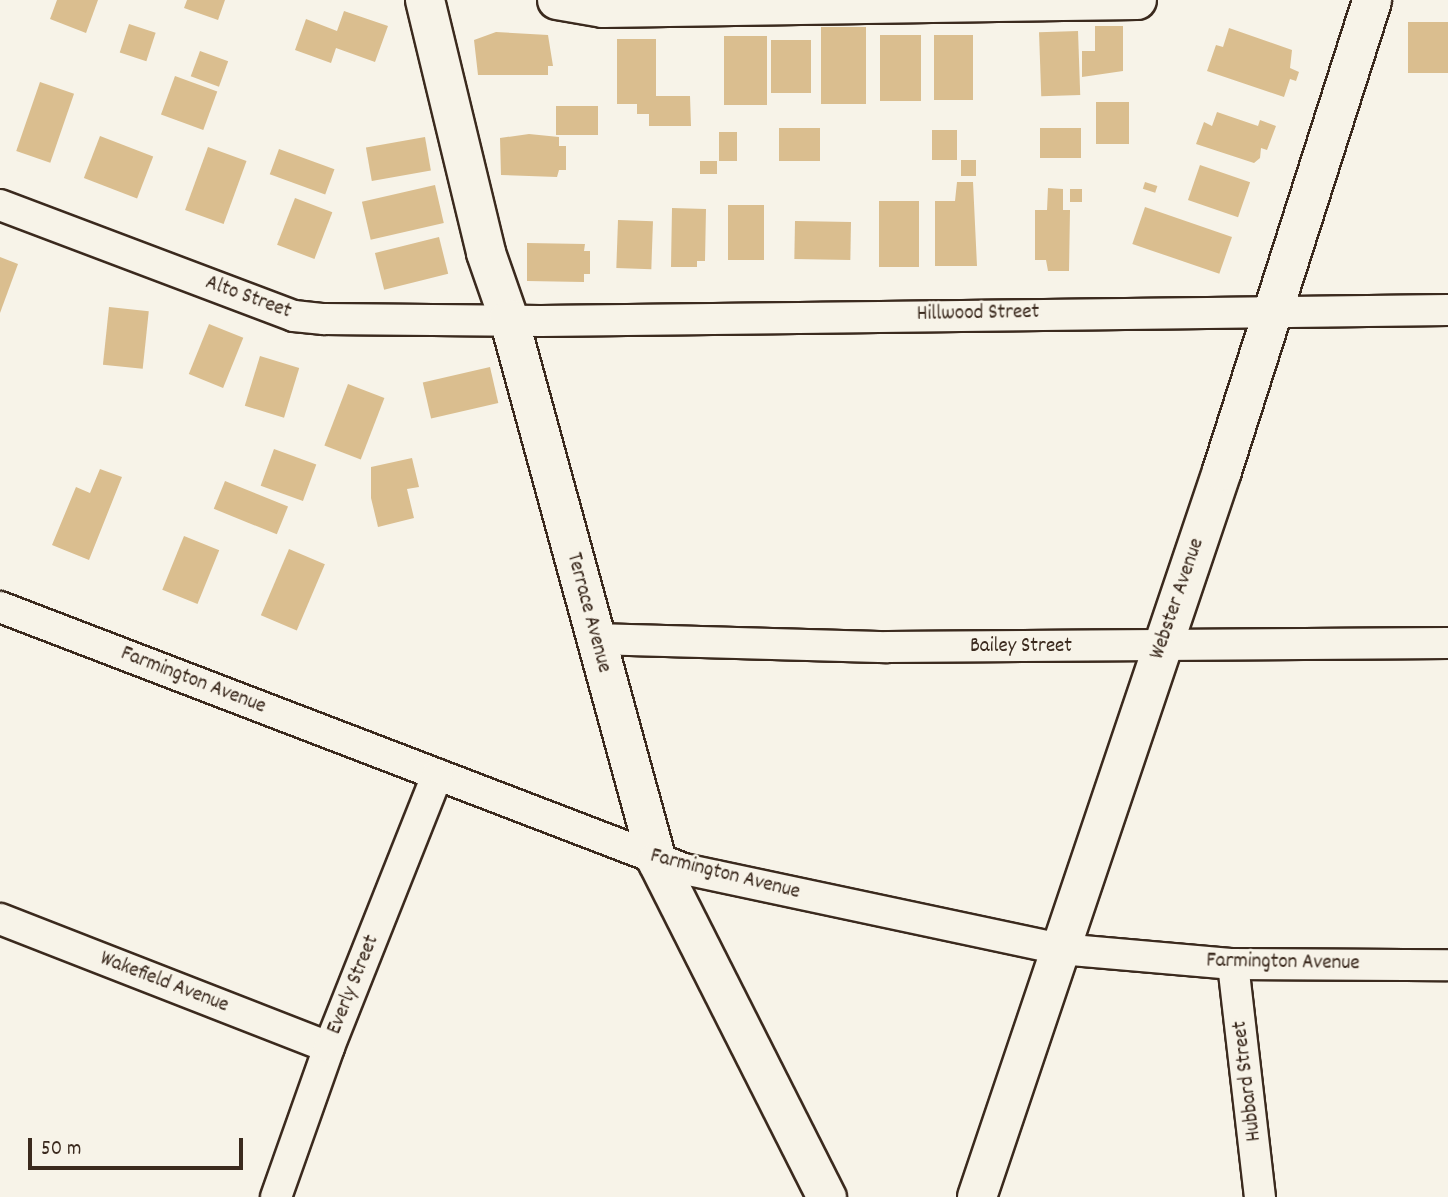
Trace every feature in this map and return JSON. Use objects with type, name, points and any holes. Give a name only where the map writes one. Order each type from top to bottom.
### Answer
[{"type":"street","name":"Terrace Avenue","points":[[425,0],[482,241],[509,318],[594,639],[657,861],[827,1197]]},
{"type":"street","points":[[557,0],[603,8],[1138,0]]},
{"type":"street","name":"Webster Avenue","points":[[977,1197],[1274,312],[1373,0]]},
{"type":"street","name":"Alto Street","points":[[0,205],[294,316],[324,320],[509,318]]},
{"type":"street","name":"Hillwood Street","points":[[509,318],[1448,310]]},
{"type":"street","name":"Farmington Avenue","points":[[0,607],[657,861],[1060,949],[1233,964],[1448,965]]},
{"type":"street","name":"Bailey Street","points":[[594,639],[887,647],[1448,643]]},
{"type":"street","name":"Everly Street","points":[[276,1197],[329,1047],[437,775]]},
{"type":"street","name":"Wakefield Avenue","points":[[0,919],[329,1047]]},
{"type":"street","name":"Hubbard Street","points":[[1233,964],[1260,1197]]},
{"type":"building","points":[[57,0],[98,0],[86,33],[50,19]]},
{"type":"building","points":[[187,0],[225,0],[218,20],[184,8]]},
{"type":"building","points":[[344,11],[388,26],[375,62],[336,48],[331,63],[295,50],[306,19],[337,31]]},
{"type":"building","points":[[1408,22],[1448,22],[1448,73],[1408,73]]},
{"type":"building","points":[[129,24],[156,33],[146,61],[120,53]]},
{"type":"building","points":[[1095,26],[1123,26],[1123,71],[1082,77],[1082,51],[1095,51]]},
{"type":"building","points":[[821,27],[866,27],[866,104],[821,104]]},
{"type":"building","points":[[1229,28],[1292,50],[1290,68],[1299,72],[1296,81],[1290,79],[1284,97],[1207,71],[1216,45],[1223,47]]},
{"type":"building","points":[[1078,31],[1080,95],[1041,96],[1039,32]]},
{"type":"building","points":[[496,32],[548,35],[553,66],[548,66],[548,75],[478,75],[474,40]]},
{"type":"building","points":[[880,35],[921,35],[921,101],[880,101]]},
{"type":"building","points":[[934,35],[973,35],[973,100],[934,100]]},
{"type":"building","points":[[724,36],[767,36],[767,105],[724,105]]},
{"type":"building","points":[[617,39],[656,39],[656,96],[690,96],[691,126],[649,126],[649,114],[637,114],[637,104],[617,104]]},
{"type":"building","points":[[771,40],[811,40],[811,93],[771,93]]},
{"type":"building","points":[[200,51],[228,61],[219,87],[191,76]]},
{"type":"building","points":[[175,76],[217,91],[203,130],[161,115]]},
{"type":"building","points":[[40,82],[74,94],[50,163],[16,151]]},
{"type":"building","points":[[1096,102],[1129,102],[1129,144],[1096,144]]},
{"type":"building","points":[[556,106],[598,106],[598,135],[556,135]]},
{"type":"building","points":[[1217,112],[1258,126],[1260,120],[1276,126],[1267,150],[1261,148],[1260,158],[1254,163],[1196,144],[1204,122],[1212,126]]},
{"type":"building","points":[[779,128],[820,128],[820,161],[779,161]]},
{"type":"building","points":[[1040,128],[1081,128],[1081,158],[1040,158]]},
{"type":"building","points":[[932,130],[957,130],[957,160],[932,160]]},
{"type":"building","points":[[719,132],[737,132],[737,161],[719,161]]},
{"type":"building","points":[[529,134],[559,137],[559,146],[566,146],[566,170],[559,170],[557,177],[501,175],[500,138]]},
{"type":"building","points":[[100,136],[153,156],[137,198],[84,178]]},
{"type":"building","points":[[425,137],[431,170],[372,181],[366,147]]},
{"type":"building","points":[[208,147],[247,161],[224,224],[185,210]]},
{"type":"building","points":[[279,149],[334,169],[325,195],[270,174]]},
{"type":"building","points":[[961,160],[976,160],[976,176],[961,176]]},
{"type":"building","points":[[700,161],[717,161],[717,174],[700,174]]},
{"type":"building","points":[[1200,165],[1250,182],[1238,217],[1188,200]]},
{"type":"building","points":[[957,182],[973,182],[977,266],[935,266],[935,201],[955,201]]},
{"type":"building","points":[[1145,182],[1157,186],[1155,193],[1143,189]]},
{"type":"building","points":[[435,185],[444,223],[371,240],[362,202]]},
{"type":"building","points":[[1048,188],[1063,189],[1063,210],[1070,210],[1069,271],[1048,271],[1046,260],[1035,260],[1035,210],[1047,210]]},
{"type":"building","points":[[1070,189],[1082,189],[1082,202],[1070,202]]},
{"type":"building","points":[[295,198],[332,212],[314,259],[277,245]]},
{"type":"building","points":[[879,201],[919,201],[919,267],[879,267]]},
{"type":"building","points":[[728,205],[764,205],[764,260],[728,260]]},
{"type":"building","points":[[1145,207],[1232,237],[1219,274],[1132,244]]},
{"type":"building","points":[[672,208],[706,209],[705,261],[697,261],[697,267],[671,267]]},
{"type":"building","points":[[618,220],[653,221],[651,269],[616,268]]},
{"type":"building","points":[[795,221],[851,222],[850,260],[794,259]]},
{"type":"building","points":[[439,237],[448,274],[384,290],[375,253]]},
{"type":"building","points":[[527,243],[585,244],[584,251],[590,251],[590,274],[584,274],[584,282],[527,281]]},
{"type":"building","points":[[0,257],[18,264],[0,313]]},
{"type":"building","points":[[109,307],[149,311],[143,369],[103,365]]},
{"type":"building","points":[[209,324],[243,338],[223,388],[189,374]]},
{"type":"building","points":[[260,356],[299,368],[284,418],[245,406]]},
{"type":"building","points":[[490,367],[498,403],[431,419],[423,383]]},
{"type":"building","points":[[348,384],[384,398],[361,460],[324,446]]},
{"type":"building","points":[[274,449],[316,464],[303,501],[261,486]]},
{"type":"building","points":[[412,458],[419,487],[407,489],[414,518],[378,527],[371,498],[371,467]]},
{"type":"building","points":[[100,469],[122,477],[89,560],[52,545],[76,487],[90,493]]},
{"type":"building","points":[[225,481],[288,506],[277,534],[214,509]]},
{"type":"building","points":[[184,536],[219,550],[198,604],[162,590]]},
{"type":"building","points":[[289,549],[325,564],[297,631],[261,615]]}]
